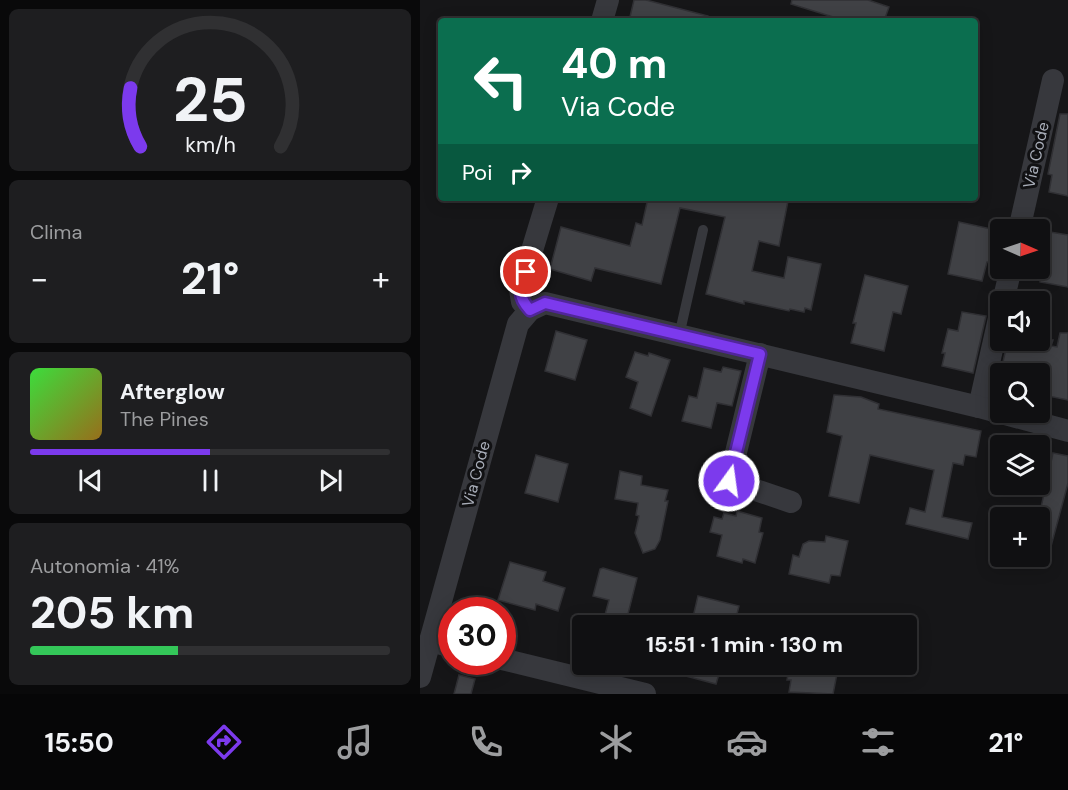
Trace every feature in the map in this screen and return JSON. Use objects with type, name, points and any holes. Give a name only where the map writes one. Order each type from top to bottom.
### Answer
[{"type":"street","points":[[603,18],[608,0]]},
{"type":"street","name":"Via Code","points":[[1021,219],[1053,80]]},
{"type":"street","points":[[547,201],[520,290],[522,302],[530,310],[545,303],[979,407],[1068,431]]},
{"type":"street","name":"Via Code","points":[[452,597],[518,324],[530,310]]},
{"type":"street","points":[[979,407],[992,351]]},
{"type":"street","points":[[760,354],[729,481],[791,502]]},
{"type":"street","name":"Via Code","points":[[420,677],[438,649]]},
{"type":"street","points":[[516,662],[645,694]]},
{"type":"lane","points":[[679,336],[703,230]]},
{"type":"building","points":[[634,0],[646,0],[708,16],[708,18],[630,18]]},
{"type":"building","points":[[792,0],[868,0],[889,7],[885,18],[836,18],[791,4]]},
{"type":"building","points":[[1060,114],[1068,114],[1068,196],[1049,192],[1052,175],[1048,174]]},
{"type":"building","points":[[647,201],[788,201],[779,246],[759,241],[752,271],[784,278],[788,257],[821,264],[811,310],[805,308],[804,312],[790,309],[789,311],[744,301],[744,304],[706,294],[725,217],[680,208],[661,284],[595,268],[591,281],[550,269],[561,227],[630,246],[636,223],[642,225]]},
{"type":"building","points":[[959,222],[990,229],[990,262],[987,262],[982,281],[948,274]]},
{"type":"building","points":[[1050,232],[1068,235],[1068,287],[1040,282],[1041,279],[1050,279]]},
{"type":"building","points":[[865,275],[908,286],[901,314],[893,312],[884,351],[851,343],[856,323],[853,323]]},
{"type":"building","points":[[962,312],[986,316],[973,373],[942,366],[945,353],[942,353],[948,329],[958,331]]},
{"type":"building","points":[[556,331],[587,340],[575,380],[545,371]]},
{"type":"building","points":[[1060,333],[1068,333],[1068,400],[1050,396],[1050,363],[1003,363],[1005,351],[1050,351],[1050,340],[1053,340],[1051,346],[1057,347]]},
{"type":"building","points":[[635,352],[648,356],[649,353],[670,360],[651,416],[630,408],[638,382],[626,377]]},
{"type":"building","points":[[723,367],[741,371],[732,406],[717,403],[711,428],[682,421],[689,396],[697,398],[704,368],[721,372]]},
{"type":"building","points":[[834,395],[861,397],[879,404],[878,409],[981,431],[976,457],[965,455],[963,465],[953,463],[942,517],[972,523],[968,539],[906,524],[910,508],[925,512],[934,470],[870,455],[859,503],[829,496],[842,436],[827,432]]},
{"type":"building","points":[[1053,453],[1068,456],[1068,483],[1050,550],[1050,507],[1041,507],[1044,495],[1050,495],[1050,467]]},
{"type":"building","points":[[536,455],[568,464],[558,502],[525,493]]},
{"type":"building","points":[[620,471],[642,476],[641,485],[668,490],[660,540],[655,549],[643,553],[635,533],[639,516],[636,515],[638,503],[615,499]]},
{"type":"building","points":[[737,511],[762,518],[759,532],[763,533],[755,563],[743,559],[742,563],[717,556],[722,535],[710,532],[714,517],[722,519],[724,513],[736,516]]},
{"type":"building","points":[[826,536],[848,541],[840,576],[831,575],[829,583],[789,574],[793,555],[799,557],[803,544],[809,541],[825,542]]},
{"type":"building","points":[[510,562],[546,572],[543,581],[565,588],[558,611],[536,604],[535,610],[516,605],[516,597],[499,597]]},
{"type":"building","points":[[600,569],[637,578],[628,615],[605,615],[609,600],[593,596]]},
{"type":"building","points":[[698,596],[739,606],[737,615],[693,615]]},
{"type":"building","points":[[459,675],[475,679],[471,694],[454,694]]},
{"type":"building","points":[[682,675],[719,675],[716,684]]},
{"type":"building","points":[[788,675],[837,675],[833,694],[789,692],[791,680],[787,680]]},
{"type":"route","points":[[526,272],[520,290],[522,302],[530,310],[545,303],[760,354],[729,481]]}]
